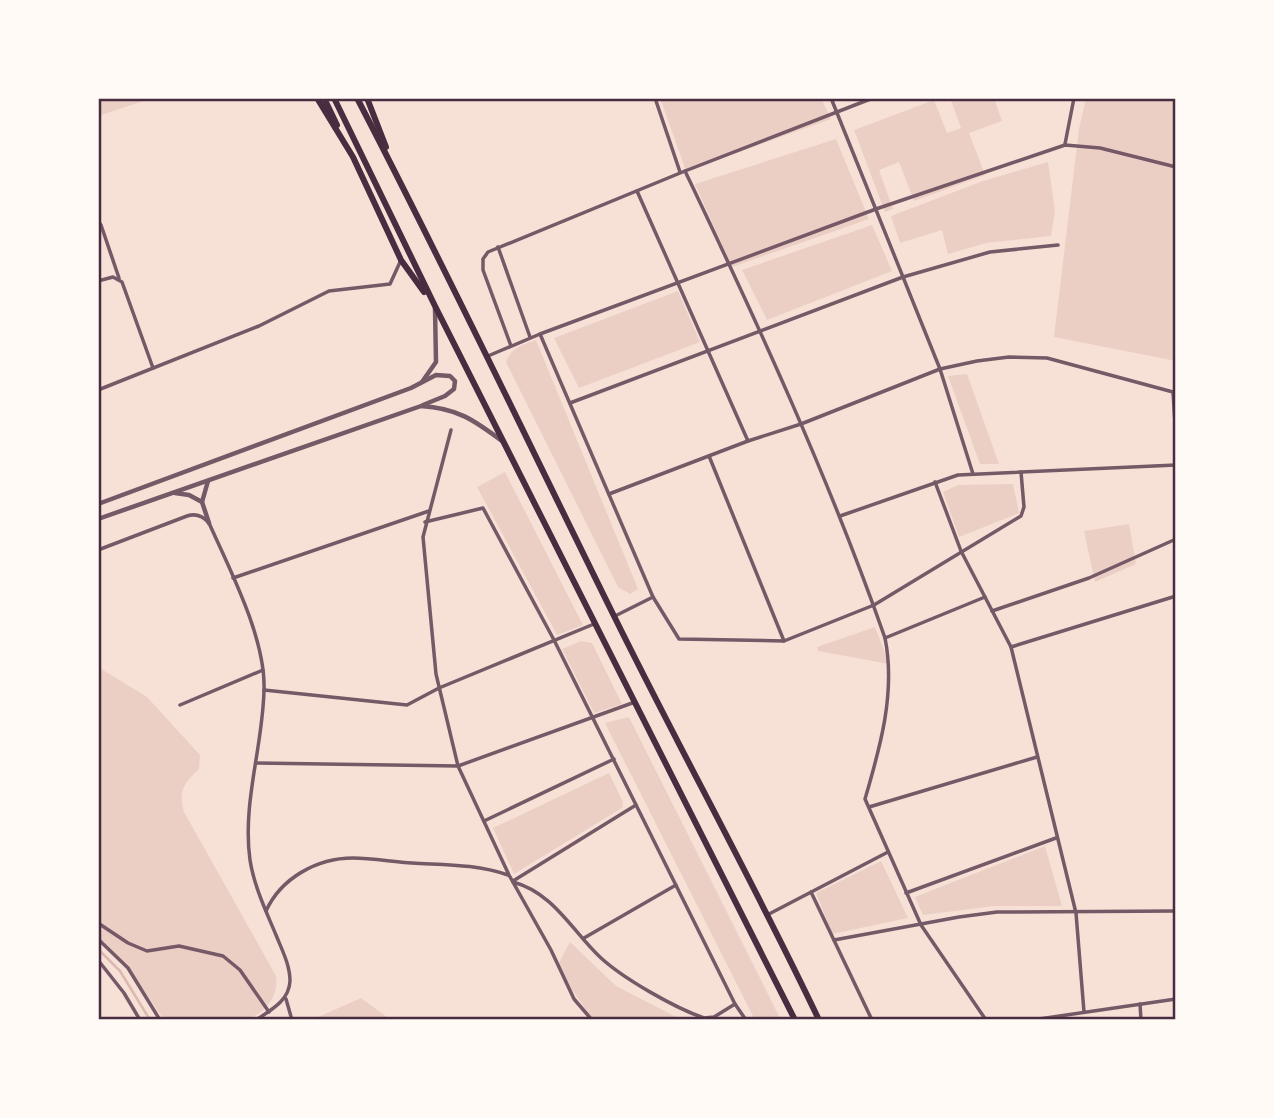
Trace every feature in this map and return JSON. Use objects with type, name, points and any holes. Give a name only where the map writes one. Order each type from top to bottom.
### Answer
[{"type":"highway","points":[[317,98],[353,157]]},
{"type":"highway","points":[[324,98],[401,260],[435,306]]},
{"type":"highway","points":[[334,98],[435,306],[795,1020]]},
{"type":"highway","points":[[357,98],[488,356],[614,617],[769,914],[819,1020]]},
{"type":"highway","points":[[368,98],[392,166]]},
{"type":"street","points":[[655,98],[682,172],[729,263],[801,424],[840,516],[885,638],[888,665],[885,719],[865,799],[920,925],[986,1020]]},
{"type":"street","points":[[831,98],[940,369],[973,474]]},
{"type":"street","points":[[511,346],[482,266],[485,255],[498,247],[682,172],[873,98]]},
{"type":"street","points":[[1065,145],[1074,98]]},
{"type":"street","points":[[488,356],[540,334],[876,209],[1065,145],[1088,146],[1176,167]]},
{"type":"street","points":[[637,191],[748,441]]},
{"type":"street","points":[[98,221],[153,368]]},
{"type":"street","points":[[570,403],[903,276],[990,252],[1058,245]]},
{"type":"street","points":[[498,247],[530,338]]},
{"type":"street","points":[[98,390],[258,326],[329,291],[390,284],[401,260]]},
{"type":"street","points":[[98,281],[110,277],[120,280]]},
{"type":"street","points":[[421,383],[436,362],[435,306]]},
{"type":"street","points":[[540,334],[653,597],[679,639],[784,641],[874,605],[1021,516],[1024,507],[1021,472]]},
{"type":"street","points":[[609,494],[748,441],[801,424],[940,369],[996,359],[1036,357],[1059,360],[1173,392],[1176,439]]},
{"type":"street","points":[[98,504],[421,383],[436,375],[450,376],[455,381],[454,389],[445,396],[421,406],[98,519]]},
{"type":"street","points":[[421,406],[442,407],[468,416],[506,444]]},
{"type":"street","points":[[451,430],[425,522],[422,544],[439,688],[458,766],[509,876],[575,999],[592,1020]]},
{"type":"street","points":[[709,456],[784,641]]},
{"type":"street","points":[[840,516],[958,475],[1176,465]]},
{"type":"street","points":[[208,480],[202,502],[257,641],[263,670],[264,690],[249,846],[253,872],[288,965],[290,982],[285,997],[257,1020]]},
{"type":"street","points":[[934,482],[961,551],[1011,647],[1076,913],[1084,1012]]},
{"type":"street","points":[[174,492],[189,495],[202,502]]},
{"type":"street","points":[[425,522],[483,508],[554,640],[735,1004],[746,1020]]},
{"type":"street","points":[[233,578],[429,511]]},
{"type":"street","points":[[98,550],[191,515],[204,517],[209,523]]},
{"type":"street","points":[[992,611],[1089,578],[1176,539]]},
{"type":"street","points":[[1011,647],[1176,596]]},
{"type":"street","points":[[614,617],[653,597]]},
{"type":"street","points":[[885,638],[985,597]]},
{"type":"street","points":[[264,690],[407,705],[439,688],[596,623]]},
{"type":"street","points":[[180,705],[263,670]]},
{"type":"street","points":[[256,763],[458,766],[635,702]]},
{"type":"street","points":[[869,807],[1037,757]]},
{"type":"street","points":[[484,821],[614,759]]},
{"type":"street","points":[[513,882],[636,805]]},
{"type":"street","points":[[906,893],[1056,838]]},
{"type":"street","points":[[769,914],[888,852]]},
{"type":"street","points":[[266,911],[280,888],[294,877],[320,864],[339,859],[467,865],[509,876]]},
{"type":"street","points":[[513,882],[544,897],[601,958],[622,975],[701,1017],[714,1017],[735,1004]]},
{"type":"street","points":[[583,938],[676,885]]},
{"type":"street","points":[[811,892],[872,1020]]},
{"type":"street","points":[[834,940],[997,912],[1176,911]]},
{"type":"street","points":[[98,923],[134,947],[147,951],[179,946],[223,956],[240,970],[268,1012]]},
{"type":"street","points":[[98,939],[128,968],[160,1020]]},
{"type":"street","points":[[98,960],[124,993],[140,1020]]},
{"type":"street","points":[[285,997],[292,1020]]},
{"type":"street","points":[[1032,1020],[1176,999]]},
{"type":"street","points":[[1140,1004],[1141,1020]]},
{"type":"shaded area","points":[[98,98],[153,98],[98,116]]},
{"type":"shaded area","points":[[660,98],[821,98],[831,119],[686,171]]},
{"type":"shaded area","points":[[950,98],[994,98],[1002,121],[969,133],[985,175],[914,201],[899,162],[879,170],[893,209],[885,212],[854,130],[934,100],[947,133],[961,128]]},
{"type":"shaded area","points":[[1086,98],[1176,98],[1176,361],[1054,337],[1079,129]]},
{"type":"shaded area","points":[[836,139],[869,219],[732,267],[695,184]]},
{"type":"shaded area","points":[[1048,162],[1055,211],[1051,236],[986,243],[948,254],[942,230],[900,243],[891,216],[983,181]]},
{"type":"shaded area","points":[[872,225],[892,271],[767,320],[742,270]]},
{"type":"shaded area","points":[[678,291],[700,342],[579,388],[554,338]]},
{"type":"shaded area","points":[[536,340],[638,589],[630,594],[618,587],[506,362],[514,350]]},
{"type":"shaded area","points":[[967,374],[999,464],[980,464],[948,376]]},
{"type":"shaded area","points":[[505,472],[583,625],[557,635],[477,487]]},
{"type":"shaded area","points":[[1013,484],[1019,513],[959,537],[943,492],[958,485]]},
{"type":"shaded area","points":[[1129,524],[1136,564],[1095,582],[1084,531]]},
{"type":"shaded area","points":[[875,627],[889,664],[818,651],[817,647]]},
{"type":"shaded area","points":[[581,641],[592,643],[622,704],[594,713],[562,649]]},
{"type":"shaded area","points":[[98,667],[147,697],[200,755],[199,769],[186,783],[182,792],[184,812],[276,976],[275,990],[270,1002],[266,1008],[248,1019],[164,1020],[131,971],[98,937]]},
{"type":"shaded area","points":[[629,717],[781,1020],[755,1020],[605,723]]},
{"type":"shaded area","points":[[609,773],[623,802],[622,808],[514,874],[493,828]]},
{"type":"shaded area","points":[[1045,846],[1062,906],[994,906],[923,915],[915,897]]},
{"type":"shaded area","points":[[881,861],[908,918],[832,934],[816,893]]},
{"type":"shaded area","points":[[570,942],[616,986],[682,1020],[593,1020],[571,988],[559,963]]},
{"type":"shaded area","points":[[361,998],[391,1020],[311,1020]]},
{"type":"waterway","points":[[98,949],[120,971],[150,1020]]}]
